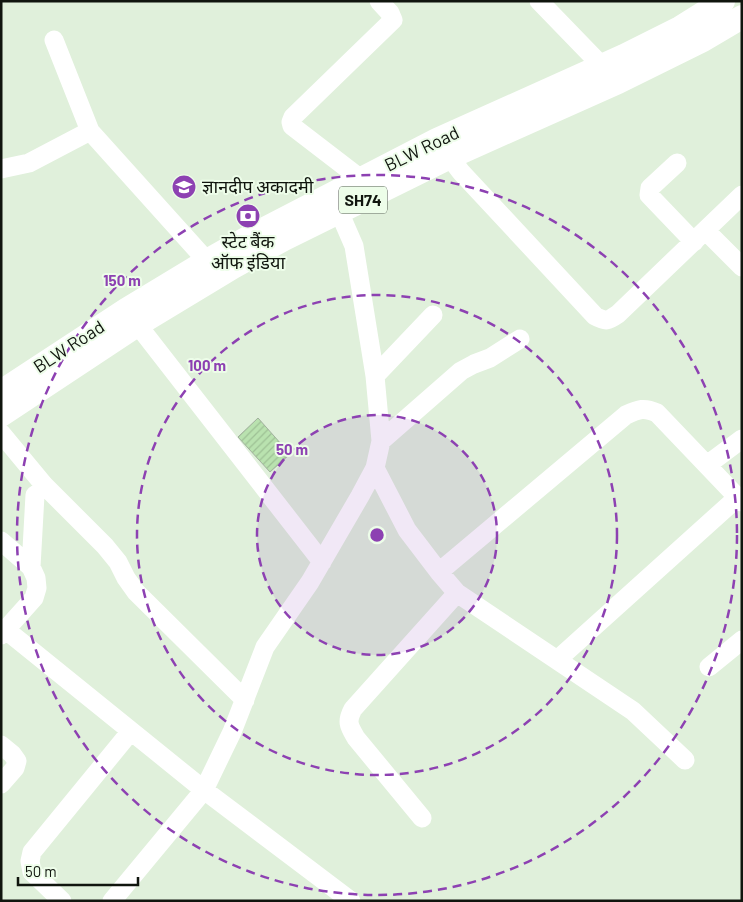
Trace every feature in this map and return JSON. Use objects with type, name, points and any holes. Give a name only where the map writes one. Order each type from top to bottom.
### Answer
[{"type":"main road","name":"BLW Road","points":[[1,392],[131,318],[207,261],[253,235],[335,202],[361,179],[443,149],[602,66],[680,28],[723,1]]},
{"type":"main road","name":"SH74","points":[[1,415],[131,318],[233,267],[284,238],[335,202],[443,149],[618,82],[703,40],[742,17]]},
{"type":"street","points":[[361,179],[292,126],[291,122],[293,117],[393,20],[390,12],[379,1]]},
{"type":"street","points":[[539,1],[602,66]]},
{"type":"street","points":[[54,40],[90,131],[207,261]]},
{"type":"street","points":[[1,169],[29,163],[90,131]]},
{"type":"street","points":[[443,149],[461,172],[588,309],[602,320],[609,320],[618,314],[742,195]]},
{"type":"street","points":[[677,163],[650,188],[649,195],[742,267]]},
{"type":"street","points":[[112,901],[204,790],[232,732],[266,647],[310,582],[375,468],[381,441],[375,376],[354,246],[335,202]]},
{"type":"street","points":[[375,376],[433,316]]},
{"type":"street","points":[[131,318],[322,562]]},
{"type":"street","points":[[381,441],[461,371],[490,358],[520,339]]},
{"type":"street","points":[[439,572],[626,415],[637,410],[647,409],[657,413],[740,500],[557,660]]},
{"type":"street","points":[[1,433],[44,485],[105,546],[118,562],[136,592],[245,700]]},
{"type":"street","points":[[707,465],[742,438]]},
{"type":"street","points":[[375,468],[407,530],[457,593],[633,711],[685,760]]},
{"type":"street","points":[[31,567],[35,495]]},
{"type":"street","points":[[1,540],[31,567],[36,578],[37,588],[34,598],[4,633],[204,790],[351,901]]},
{"type":"street","points":[[422,818],[356,738],[348,725],[349,716],[353,709],[457,593]]},
{"type":"street","points":[[709,667],[742,640]]},
{"type":"street","points":[[62,901],[32,872],[30,861],[32,852],[131,731]]},
{"type":"street","points":[[1,745],[17,761],[15,768],[1,784]]},
{"type":"building","points":[[258,418],[290,454],[270,472],[238,437]]},
{"type":"place","name":"ज्ञानदीप अकादमी","points":[[184,187]]},
{"type":"place","name":"स्टेट बैंक ऑफ इंडिया","points":[[248,216]]}]
